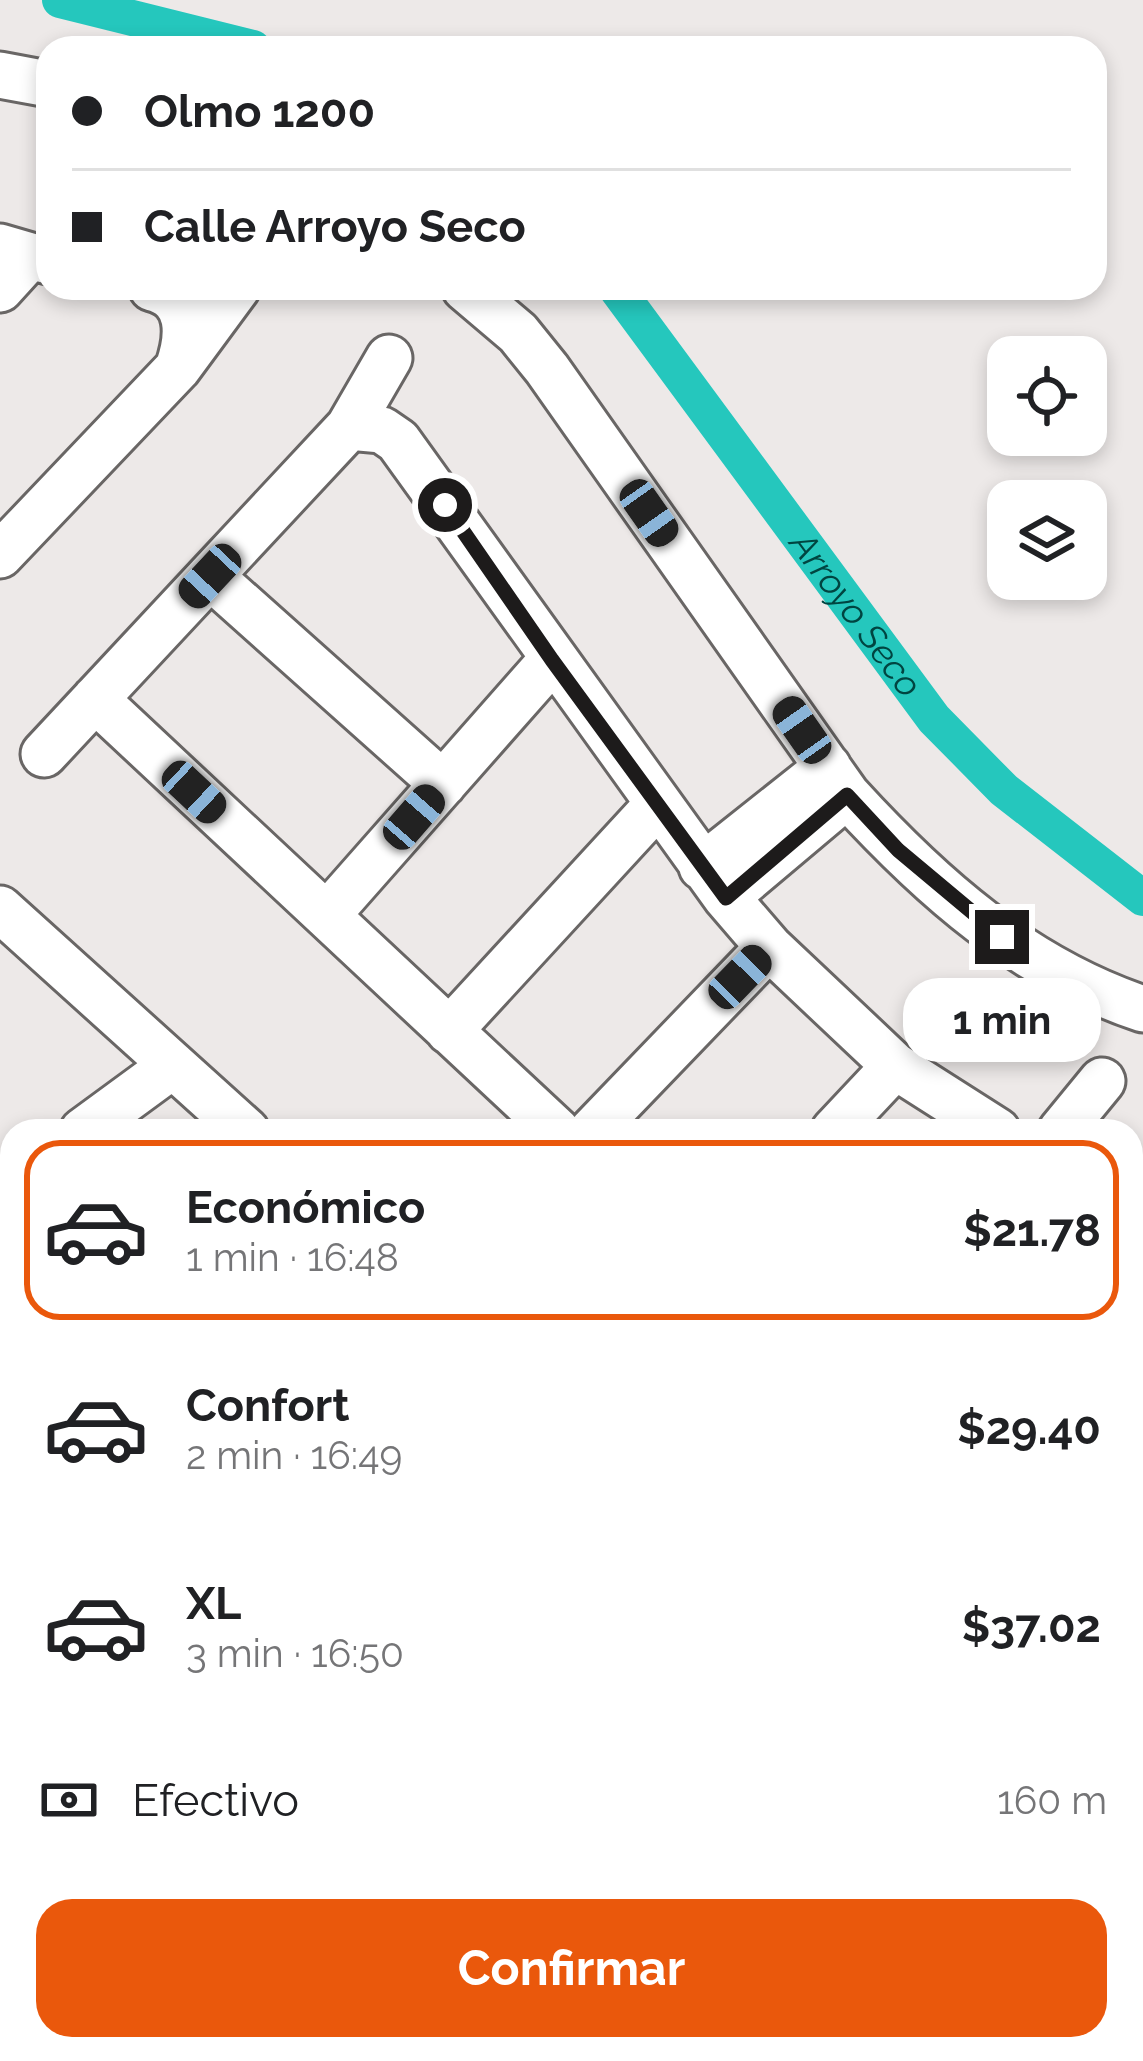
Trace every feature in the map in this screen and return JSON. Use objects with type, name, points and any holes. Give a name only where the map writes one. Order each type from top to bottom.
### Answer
[{"type":"street","points":[[0,75],[36,82]]},
{"type":"street","points":[[173,300],[182,310],[188,331],[178,368]]},
{"type":"street","points":[[0,554],[178,368],[228,300]]},
{"type":"street","points":[[479,300],[518,333],[547,368],[837,781],[898,850],[1033,960],[1143,1010]]},
{"type":"street","points":[[44,754],[349,427],[389,358]]},
{"type":"street","points":[[349,427],[382,430],[398,441],[714,882],[769,947],[895,1066],[978,1119]]},
{"type":"street","points":[[210,576],[442,784]]},
{"type":"street","points":[[327,915],[552,660]]},
{"type":"street","points":[[95,699],[544,1119]]},
{"type":"street","points":[[714,882],[837,781]]},
{"type":"street","points":[[448,1031],[658,804]]},
{"type":"street","points":[[0,909],[233,1119]]},
{"type":"street","points":[[604,1119],[769,947]]},
{"type":"street","points":[[99,1119],[173,1065]]},
{"type":"street","points":[[845,1119],[895,1066]]},
{"type":"street","points":[[1071,1119],[1102,1081]]},
{"type":"waterway","name":"Arroyo Seco","points":[[60,0],[205,36]]},
{"type":"waterway","name":"Arroyo Seco","points":[[625,300],[934,719],[1004,790],[1143,898]]},
{"type":"route","points":[[445,505],[726,898],[847,795],[898,850],[1002,937]]}]
